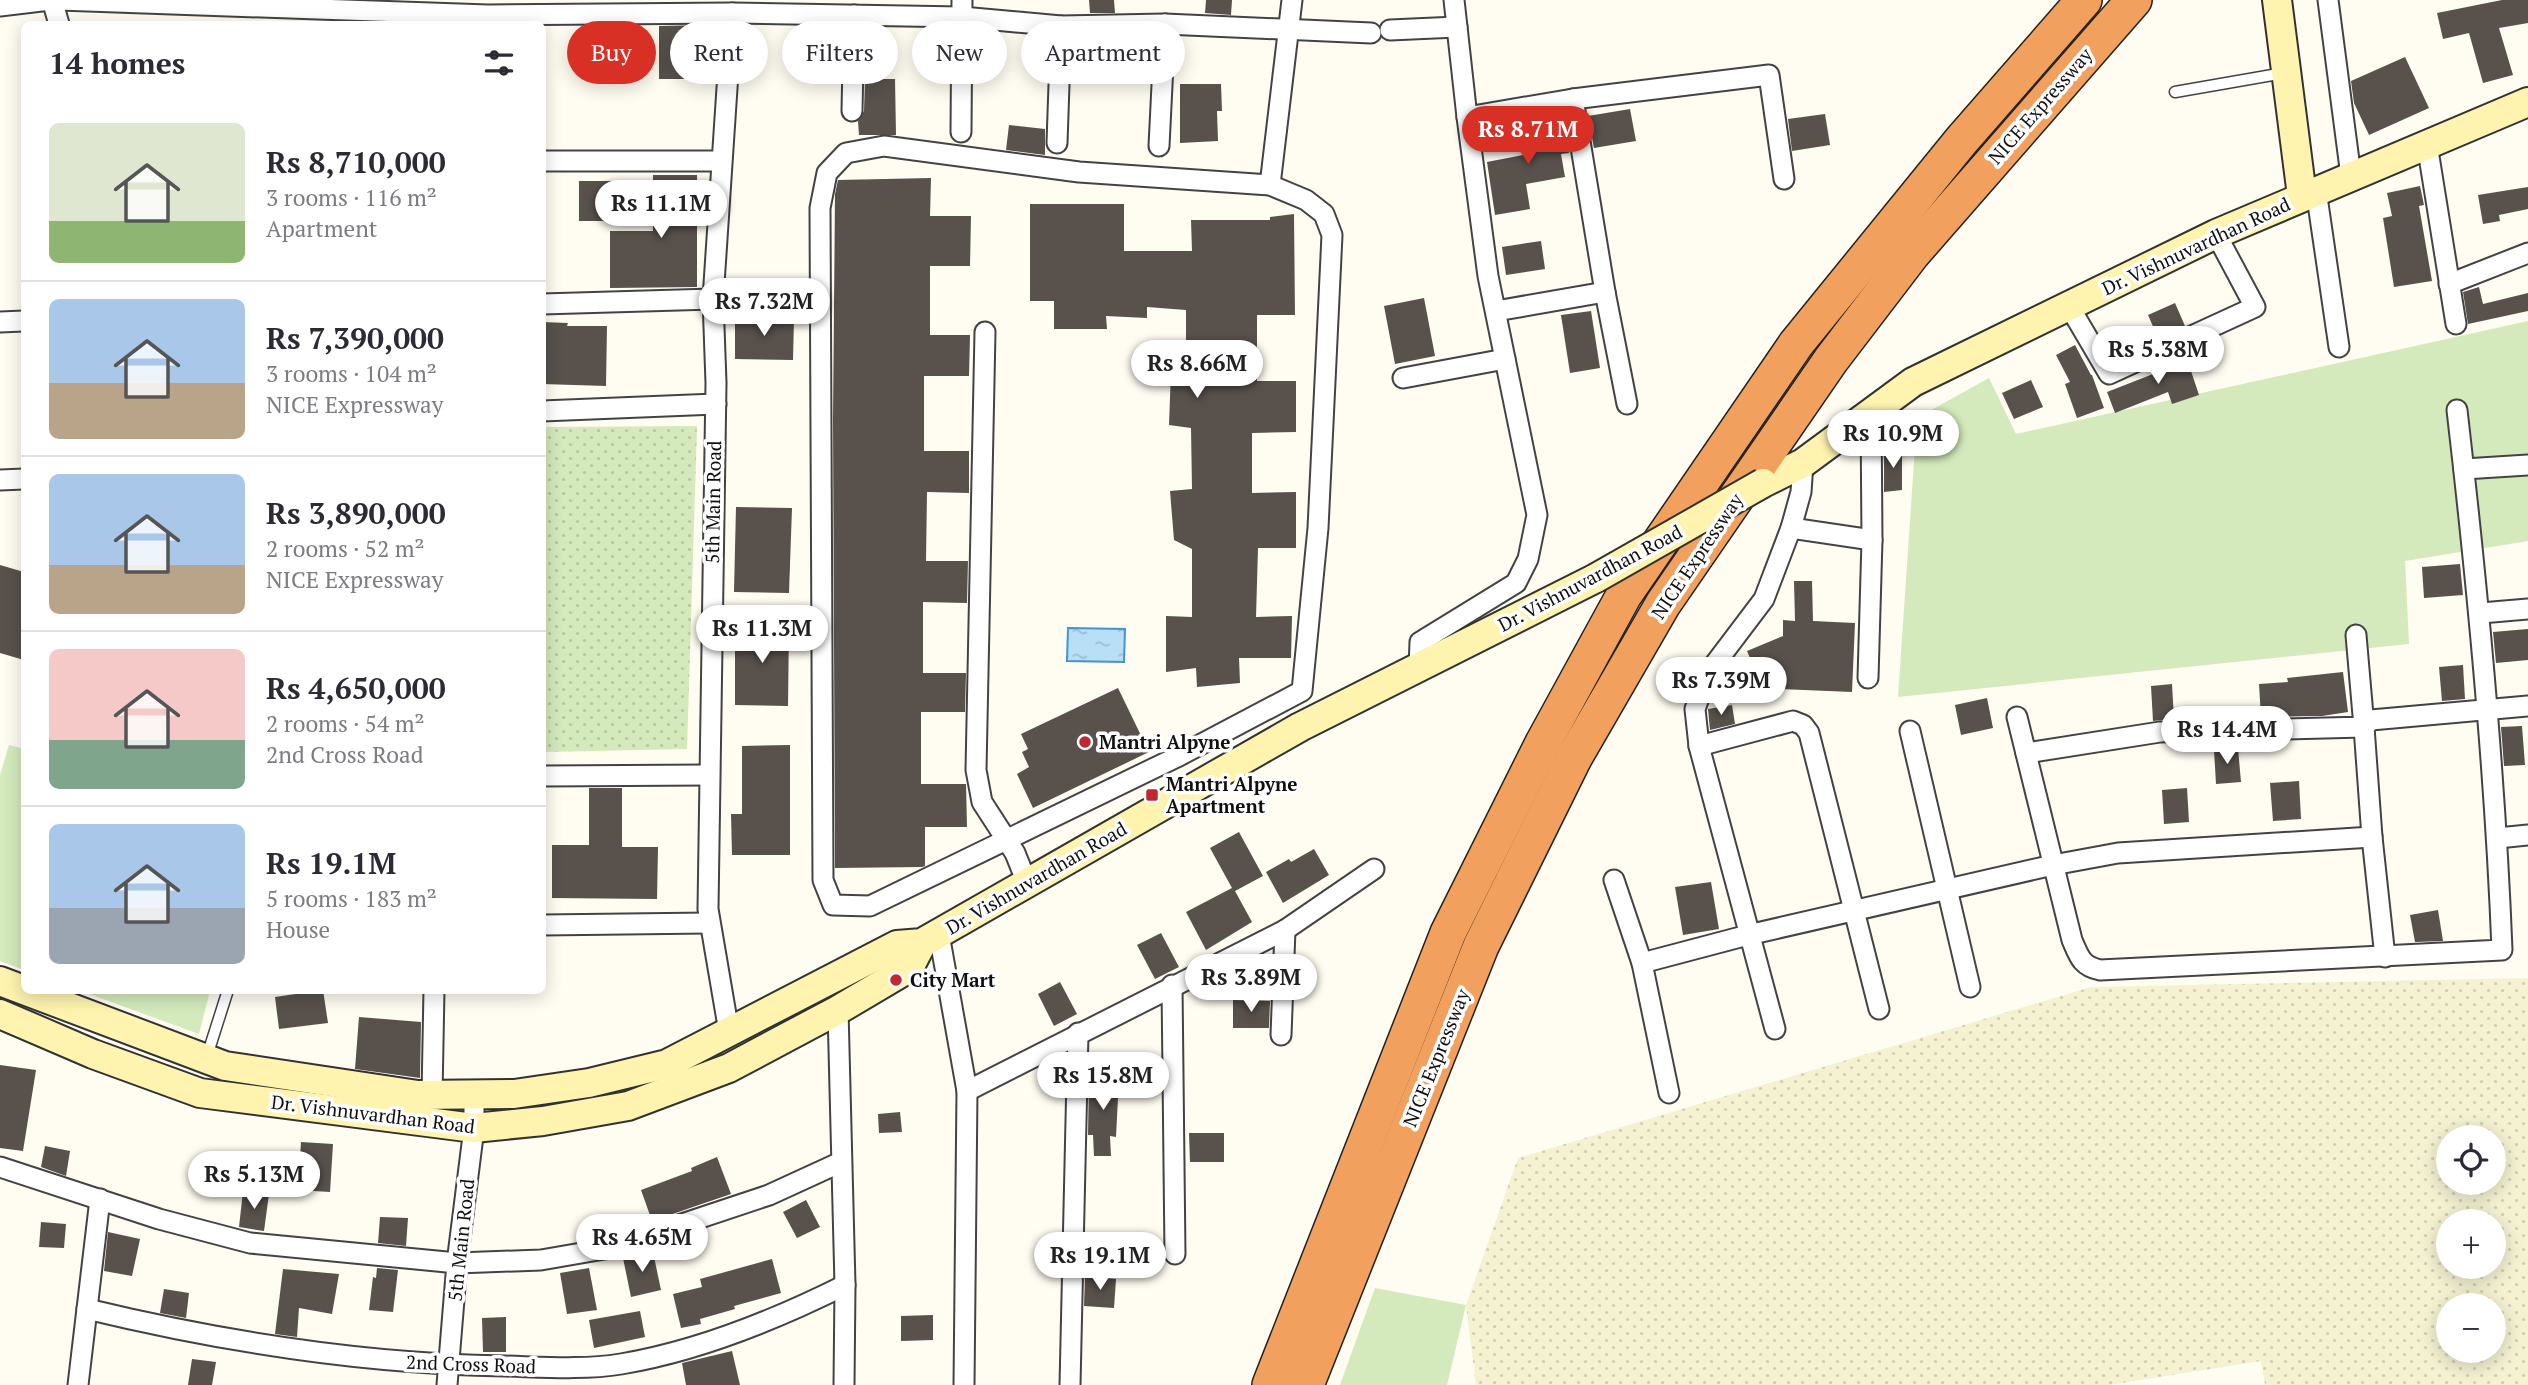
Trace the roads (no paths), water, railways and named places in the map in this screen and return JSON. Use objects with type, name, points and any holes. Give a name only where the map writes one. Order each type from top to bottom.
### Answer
[{"type":"highway","name":"NICE Expressway","points":[[1270,1385],[1448,933],[1543,744],[1623,595],[1796,344],[1961,141],[2084,0]]},
{"type":"highway","name":"NICE Expressway","points":[[1306,1385],[1481,946],[1574,758],[1663,604],[1831,360],[1912,254],[2134,0]]},
{"type":"main road","points":[[2277,0],[2309,193]]},
{"type":"main road","name":"Dr. Vishnuvardhan Road","points":[[34,994],[225,1066],[418,1095],[514,1094],[589,1083],[667,1064],[897,945],[931,938],[1300,727],[1596,578],[1802,463],[1913,382],[2216,234],[2528,102]]},
{"type":"main road","name":"Dr. Vishnuvardhan Road","points":[[0,1014],[93,1054],[200,1093],[474,1128],[543,1121],[628,1106],[729,1068],[838,1010],[909,968],[931,938]]},
{"type":"main road","name":"Dr. Vishnuvardhan Road","points":[[0,981],[21,989]]},
{"type":"street","points":[[0,6],[51,0],[58,21]]},
{"type":"street","points":[[59,0],[854,15],[962,8],[1033,21]]},
{"type":"street","points":[[1270,185],[1292,0]]},
{"type":"street","points":[[1419,668],[1420,642],[1516,583],[1528,559],[1537,515],[1488,276],[1454,0]]},
{"type":"street","points":[[2328,0],[2351,176]]},
{"type":"street","points":[[961,132],[962,8]]},
{"type":"street","name":"5th Main Road","points":[[729,1032],[709,923],[709,775],[716,404],[713,299],[732,13]]},
{"type":"street","points":[[852,111],[854,15]]},
{"type":"street","points":[[1185,25],[1290,31],[1381,31],[1457,27]]},
{"type":"street","points":[[1467,117],[1573,99],[1769,75],[1784,179]]},
{"type":"street","points":[[1057,143],[1059,84]]},
{"type":"street","points":[[1159,146],[1162,84]]},
{"type":"street","points":[[1573,99],[1605,292],[1627,404]]},
{"type":"street","points":[[2427,144],[2456,324]]},
{"type":"street","points":[[884,146],[1079,172],[1270,185],[1307,200],[1324,215],[1332,235],[1318,528],[1302,691],[1190,750],[870,906],[832,905],[823,880],[820,208],[827,173],[846,153],[884,146]]},
{"type":"street","points":[[546,161],[721,161]]},
{"type":"street","points":[[2309,193],[2339,347]]},
{"type":"street","points":[[2069,306],[2109,374],[2255,307],[2216,234]]},
{"type":"street","points":[[2449,284],[2528,253]]},
{"type":"street","points":[[1496,311],[1605,292]]},
{"type":"street","points":[[546,304],[713,299]]},
{"type":"street","points":[[0,322],[21,321]]},
{"type":"street","points":[[985,332],[976,769],[982,802],[1007,839],[1027,883]]},
{"type":"street","points":[[1403,378],[1505,359]]},
{"type":"street","points":[[546,411],[716,404]]},
{"type":"street","points":[[2017,717],[2072,940],[2081,962],[2090,968],[2100,970],[2502,950],[2498,838],[2488,710],[2458,411]]},
{"type":"street","points":[[1868,678],[1872,540],[1871,412]]},
{"type":"street","points":[[1775,1029],[1699,746],[1695,709],[1708,673],[1765,599],[1801,492],[1802,463]]},
{"type":"street","points":[[2464,469],[2528,465]]},
{"type":"street","points":[[0,480],[21,479]]},
{"type":"street","points":[[1791,528],[1872,540]]},
{"type":"street","points":[[2480,613],[2528,609]]},
{"type":"street","points":[[2356,635],[2372,837],[2385,957]]},
{"type":"street","points":[[2026,753],[2160,732],[2364,727],[2371,720],[2528,706]]},
{"type":"street","points":[[1699,746],[1793,720],[1803,725],[1809,733],[1879,1009]]},
{"type":"street","points":[[1910,731],[1970,987]]},
{"type":"street","points":[[1190,750],[1210,777]]},
{"type":"street","points":[[546,776],[709,775]]},
{"type":"street","points":[[2498,838],[2528,835]]},
{"type":"street","points":[[1642,963],[1748,935],[2053,865],[2118,853],[2372,837]]},
{"type":"street","points":[[967,1091],[1172,985],[1286,930],[1374,869]]},
{"type":"street","points":[[1614,880],[1642,963],[1669,1093]]},
{"type":"street","points":[[546,925],[709,923]]},
{"type":"street","points":[[1281,1035],[1286,930]]},
{"type":"street","points":[[931,938],[967,1091],[964,1385]]},
{"type":"street","points":[[1172,985],[1175,1254]]},
{"type":"street","points":[[432,1095],[434,994]]},
{"type":"street","points":[[838,1010],[845,1285],[844,1385]]},
{"type":"street","points":[[1070,1385],[1079,1033]]},
{"type":"street","name":"5th Main Road","points":[[448,1375],[457,1263],[474,1128],[474,1094]]},
{"type":"street","points":[[0,1167],[159,1219],[250,1243],[457,1263],[541,1260],[610,1248],[769,1195],[841,1162]]},
{"type":"street","points":[[78,1385],[100,1199]]},
{"type":"street","name":"2nd Cross Road","points":[[87,1309],[175,1330],[448,1375],[620,1364],[685,1349],[784,1315],[845,1285]]},
{"type":"lane","points":[[2175,92],[2288,73]]},
{"type":"lane","points":[[206,1060],[227,994]]},
{"type":"water","points":[[1068,628],[1125,629],[1124,662],[1067,661]]},
{"type":"place","name":"Mantri Alpyne","points":[[1085,742]]},
{"type":"place","name":"Mantri Alpyne Apartment","points":[[1152,795]]},
{"type":"place","name":"City Mart","points":[[896,980]]}]
